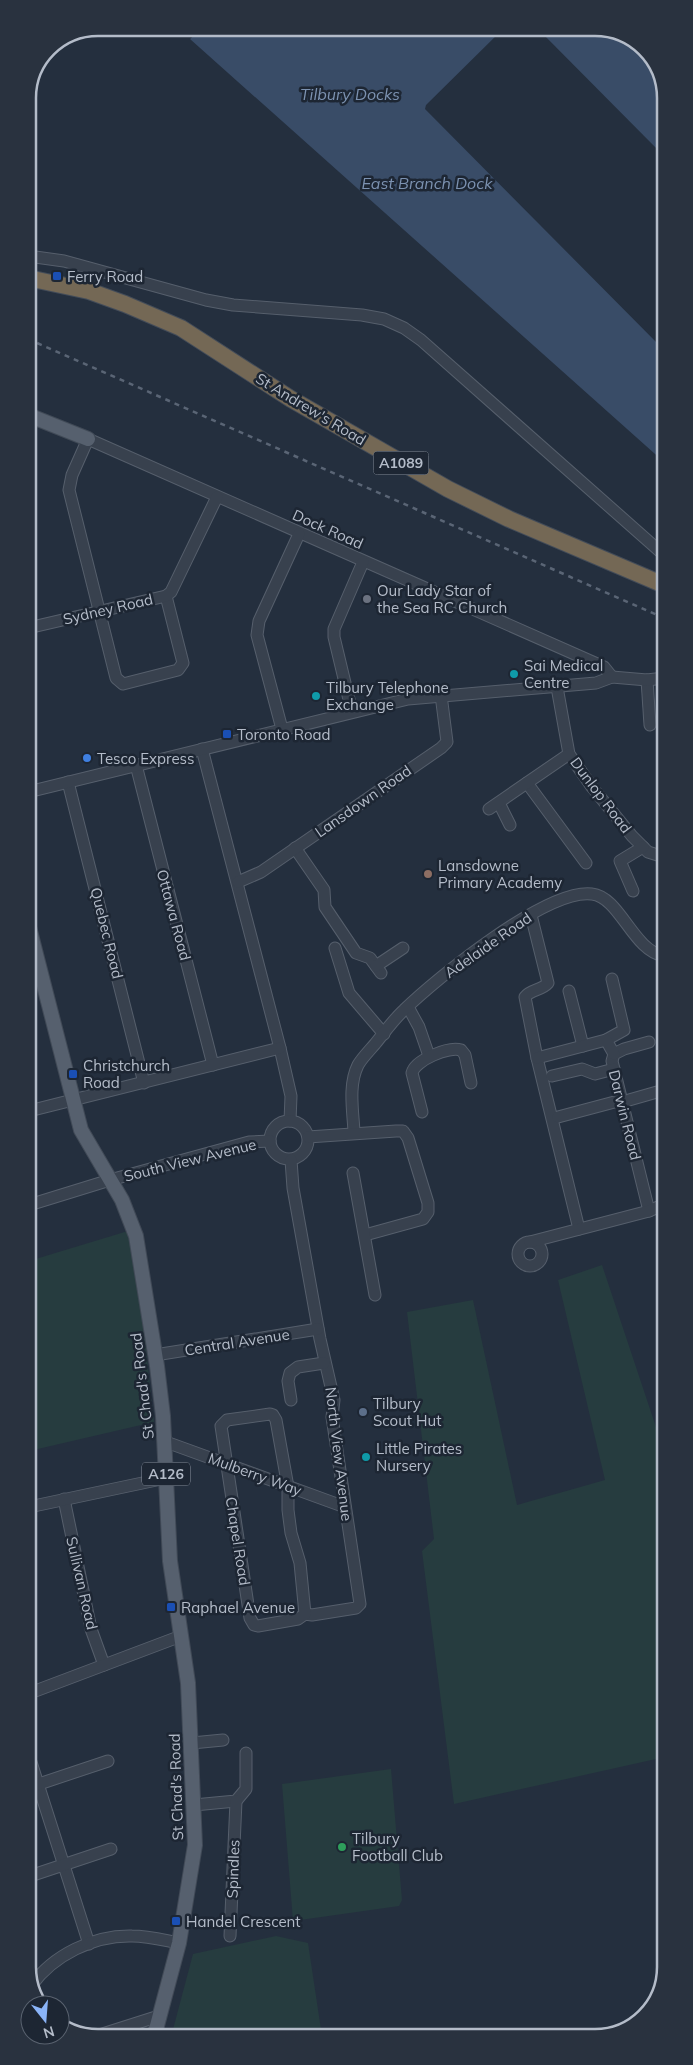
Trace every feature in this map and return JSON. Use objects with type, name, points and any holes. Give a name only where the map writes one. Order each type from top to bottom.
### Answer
[{"type":"highway","name":"St Andrew's Road","points":[[36,280],[89,292],[126,304],[181,328],[291,399],[448,489],[509,519],[657,582]]},
{"type":"main road","name":"Dock Road","points":[[36,417],[88,439]]},
{"type":"main road","name":"St Chad's Road","points":[[36,955],[81,1130],[130,1215],[136,1236],[155,1355],[166,1442],[170,1561],[188,1683],[195,1846],[179,1943],[156,2029]]},
{"type":"street","points":[[36,257],[64,260],[206,300],[232,305],[362,315],[384,319],[404,328],[422,340],[657,549]]},
{"type":"street","points":[[88,439],[72,475],[69,490],[116,678],[122,684],[178,670],[183,663],[166,596]]},
{"type":"street","name":"Dock Road","points":[[88,439],[604,668],[612,677]]},
{"type":"street","name":"Sydney Road","points":[[36,626],[166,596],[171,592],[217,497]]},
{"type":"street","points":[[282,729],[257,635],[259,622],[299,534]]},
{"type":"street","points":[[352,712],[334,637],[334,629],[364,562]]},
{"type":"street","points":[[36,790],[408,699],[596,683],[612,677],[647,680],[657,679]]},
{"type":"street","points":[[647,680],[650,725]]},
{"type":"street","name":"Dunlop Road","points":[[557,687],[569,754],[592,787],[632,836],[648,852],[657,855]]},
{"type":"street","name":"Lansdown Road","points":[[238,882],[262,872],[447,742],[441,695]]},
{"type":"street","points":[[202,749],[280,1048],[290,1096],[290,1121]]},
{"type":"street","points":[[510,825],[494,806],[569,754]]},
{"type":"street","name":"Ottawa Road","points":[[136,765],[214,1065]]},
{"type":"street","name":"Quebec Road","points":[[68,782],[144,1083]]},
{"type":"street","points":[[527,783],[586,864]]},
{"type":"street","points":[[633,891],[620,861],[643,847]]},
{"type":"street","points":[[295,848],[324,890],[325,907],[356,953],[370,958],[379,970],[403,948]]},
{"type":"street","name":"Adelaide Road","points":[[354,1132],[352,1080],[359,1064],[408,1007],[458,962],[530,915],[558,899],[576,894],[593,894],[603,899],[615,910],[648,951],[657,954]]},
{"type":"street","points":[[530,915],[548,983],[544,988],[529,991],[525,997],[537,1058],[579,1229]]},
{"type":"street","points":[[335,948],[349,993],[384,1034]]},
{"type":"street","points":[[537,1058],[606,1040],[624,1030],[612,979]]},
{"type":"street","points":[[569,991],[583,1046]]},
{"type":"street","points":[[408,1007],[419,1027],[429,1056]]},
{"type":"street","points":[[606,1040],[614,1054]]},
{"type":"street","name":"Darwin Road","points":[[648,1042],[614,1054],[612,1061],[625,1100],[649,1211]]},
{"type":"street","points":[[36,1109],[280,1048]]},
{"type":"street","points":[[422,1112],[412,1072],[414,1067],[429,1056],[450,1050],[461,1050],[471,1083]]},
{"type":"street","points":[[552,1076],[582,1069],[595,1074],[614,1069]]},
{"type":"street","points":[[558,1116],[657,1093]]},
{"type":"street","points":[[290,1121],[302,1125],[308,1137],[307,1148],[304,1153],[291,1160],[278,1156],[273,1152],[270,1141],[273,1130],[278,1125],[290,1121]]},
{"type":"street","points":[[308,1137],[354,1132],[403,1131],[408,1138],[428,1203],[428,1212],[423,1219],[365,1235]]},
{"type":"street","name":"South View Avenue","points":[[36,1203],[110,1180],[249,1142],[270,1141]]},
{"type":"street","name":"North View Avenue","points":[[291,1160],[293,1188],[324,1363],[334,1400],[332,1417],[359,1606],[312,1615],[305,1614]]},
{"type":"street","points":[[353,1173],[375,1294]]},
{"type":"street","points":[[530,1242],[657,1207]]},
{"type":"street","name":"Central Avenue","points":[[155,1355],[318,1329]]},
{"type":"street","points":[[291,1400],[288,1381],[290,1373],[298,1367],[324,1363]]},
{"type":"street","points":[[226,1463],[222,1423],[227,1420],[273,1415],[276,1420],[288,1487],[288,1510],[293,1540],[299,1554],[305,1614]]},
{"type":"street","name":"Mulberry Way","points":[[166,1442],[345,1507]]},
{"type":"street","name":"Chapel Road","points":[[226,1463],[251,1622],[258,1626],[298,1619],[305,1614]]},
{"type":"street","points":[[36,1505],[166,1478]]},
{"type":"street","name":"Sullivan Road","points":[[64,1499],[91,1630],[104,1665]]},
{"type":"street","points":[[36,1691],[181,1636]]},
{"type":"street","points":[[192,1743],[223,1740]]},
{"type":"street","points":[[194,1805],[236,1801],[246,1790],[246,1753]]},
{"type":"street","points":[[36,1784],[108,1761]]},
{"type":"street","points":[[36,1790],[64,1865],[89,1944]]},
{"type":"street","name":"Spindles","points":[[230,1936],[236,1801]]},
{"type":"street","points":[[36,1874],[111,1849]]},
{"type":"street","points":[[37,1978],[70,1951],[89,1944],[131,1936],[179,1943]]},
{"type":"street","points":[[118,2029],[159,2016]]},
{"type":"green space","points":[[128,1231],[142,1311],[154,1422],[36,1449],[36,1259]]},
{"type":"green space","points":[[602,1265],[657,1430],[657,1759],[454,1804],[422,1551],[434,1539],[407,1312],[473,1300],[517,1505],[605,1480],[558,1280]]},
{"type":"green space","name":"Tilbury Football Club","points":[[391,1769],[402,1900],[399,1906],[293,1921],[282,1784]]},
{"type":"green space","points":[[276,1936],[308,1943],[321,2029],[173,2029],[193,1954]]},
{"type":"water","points":[[193,36],[496,36],[426,105],[425,109],[657,343],[657,456],[190,39]]},
{"type":"water","points":[[545,36],[607,37],[626,45],[641,57],[655,82],[657,98],[657,149]]},
{"type":"railway","points":[[36,343],[657,615]]},
{"type":"place","name":"Ferry Road","points":[[57,276]]},
{"type":"place","name":"Our Lady Star of the Sea RC Church","points":[[367,599]]},
{"type":"place","name":"Sai Medical Centre","points":[[514,674]]},
{"type":"place","name":"Tilbury Telephone Exchange","points":[[316,696]]},
{"type":"place","name":"Toronto Road","points":[[227,734]]},
{"type":"place","name":"Tesco Express","points":[[87,758]]},
{"type":"place","name":"Lansdowne Primary Academy","points":[[428,874]]},
{"type":"place","name":"Christchurch Road","points":[[73,1074]]},
{"type":"place","name":"Tilbury Scout Hut","points":[[363,1412]]},
{"type":"place","name":"Little Pirates Nursery","points":[[366,1457]]},
{"type":"place","name":"Raphael Avenue","points":[[171,1607]]},
{"type":"place","name":"Tilbury Football Club","points":[[342,1847]]},
{"type":"place","name":"Handel Crescent","points":[[176,1921]]},
{"type":"water label","name":"Tilbury Docks","points":[[350,94]]},
{"type":"water label","name":"East Branch Dock","points":[[427,183]]}]
